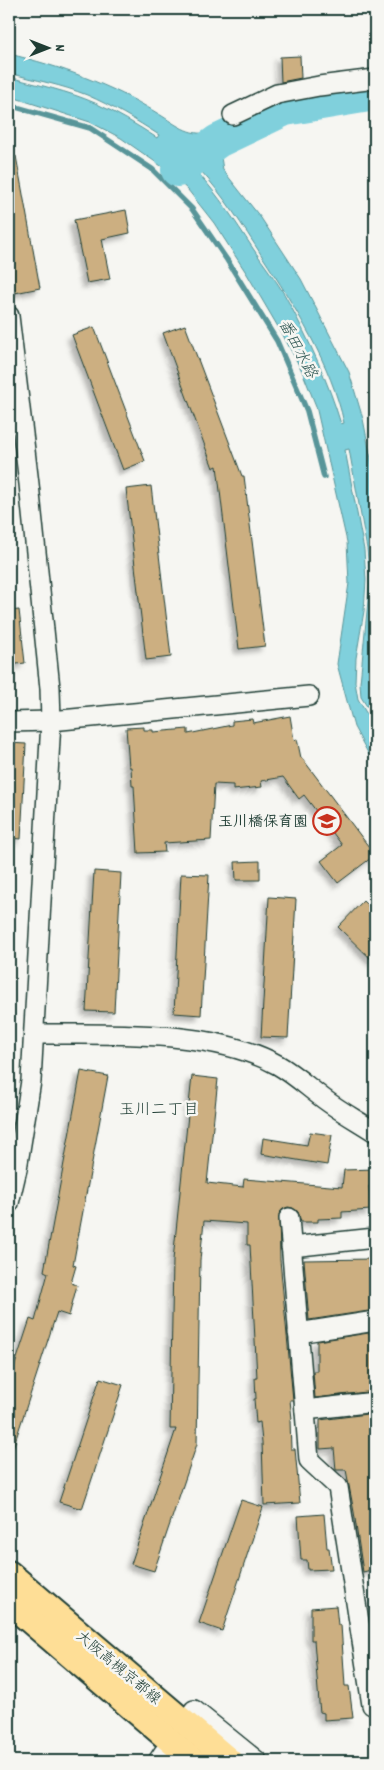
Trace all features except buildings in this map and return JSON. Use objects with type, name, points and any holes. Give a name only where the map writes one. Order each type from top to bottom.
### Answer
[{"type":"main road","name":"大阪高槻京都線","points":[[9,1573],[230,1761]]},
{"type":"main road","name":"大阪高槻京都線","points":[[9,1603],[194,1761]]},
{"type":"street","points":[[233,115],[278,94],[319,86],[375,79]]},
{"type":"street","points":[[9,316],[29,484],[50,688],[51,721],[31,1081],[17,1169],[9,1203]]},
{"type":"street","points":[[9,722],[51,721],[309,696]]},
{"type":"street","points":[[34,1034],[142,1036],[185,1039],[203,1041],[249,1052],[279,1065],[325,1101],[375,1132]]},
{"type":"street","points":[[288,1218],[309,1460],[338,1487],[369,1641],[372,1706],[375,1705]]},
{"type":"street","points":[[291,1247],[375,1238]]},
{"type":"street","points":[[298,1333],[375,1321]]},
{"type":"street","points":[[305,1410],[375,1402]]},
{"type":"street","points":[[190,1717],[194,1710],[257,1761]]},
{"type":"water","name":"番田水路","points":[[9,54],[47,64],[104,85],[140,103],[186,130],[205,133],[212,151],[221,157],[223,170],[261,218],[301,279],[349,372],[363,419],[375,479],[375,719],[361,697],[360,683],[370,580],[367,549],[349,449],[345,450],[364,550],[366,580],[364,611],[356,658],[355,682],[358,699],[375,728],[375,766],[354,727],[337,664],[349,583],[347,542],[316,406],[302,371],[247,274],[214,223],[188,190],[164,168],[121,138],[90,122],[9,96],[9,77],[85,99],[119,115],[157,138],[159,135],[106,104],[78,91],[9,73]],"holes":[[[200,170],[240,222],[299,315],[331,380],[344,423],[341,424],[318,361],[284,294],[226,209],[198,173]]]},
{"type":"waterway","points":[[178,170],[218,141],[285,109],[375,94]]},
{"type":"waterway","name":"番田水路","points":[[9,105],[90,128],[152,169],[192,209],[227,260],[277,341],[307,411],[324,477]]},
{"type":"place","name":"玉川橋保育園","points":[[327,821]]},
{"type":"district","name":"玉川二丁目","points":[[159,1108]]}]
